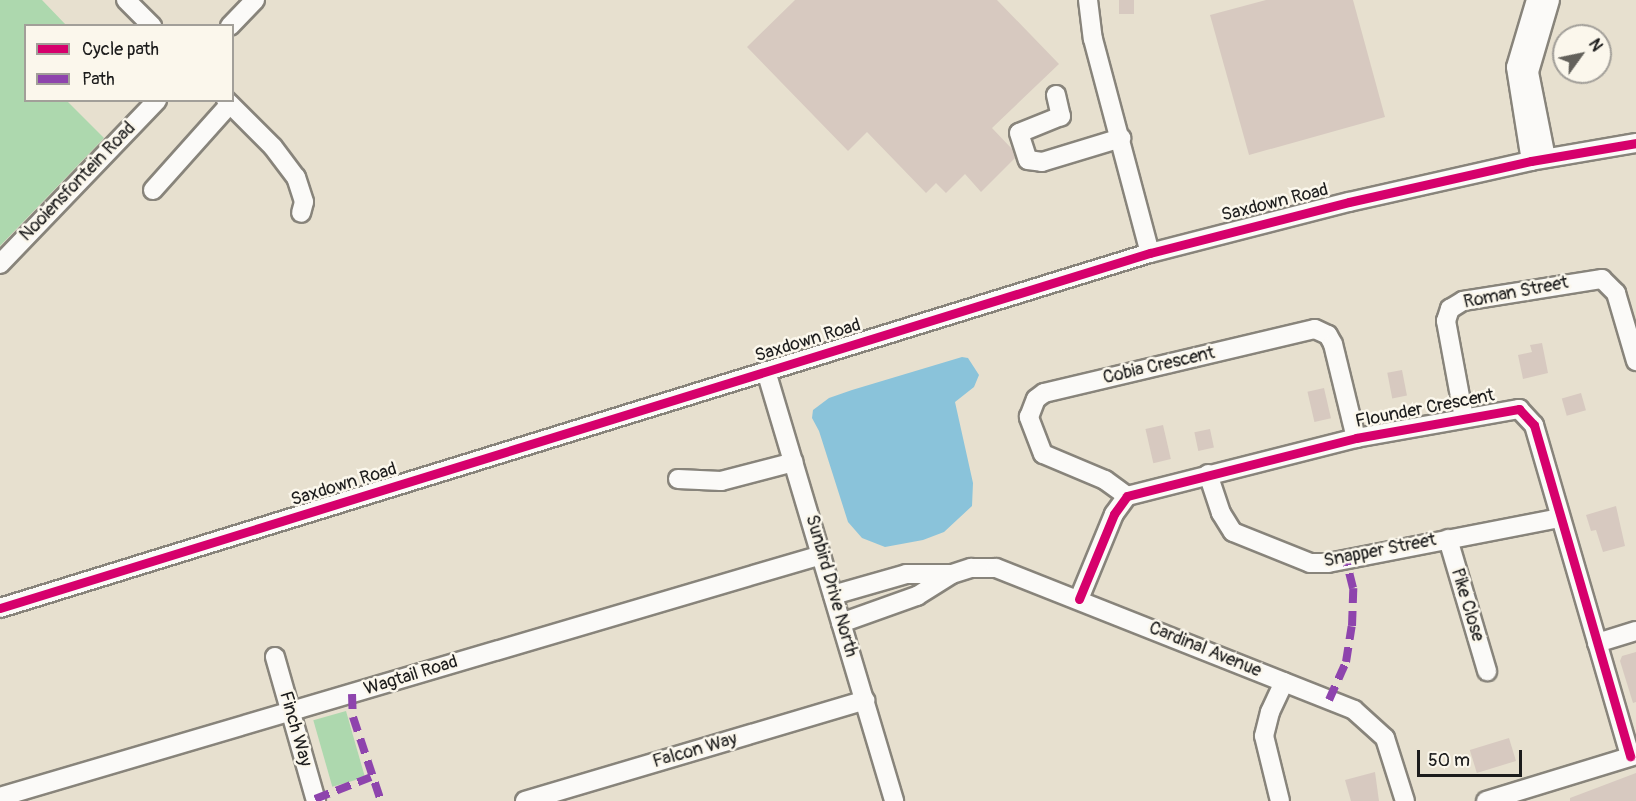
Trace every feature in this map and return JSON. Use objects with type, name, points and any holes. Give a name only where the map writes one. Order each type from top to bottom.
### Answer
[{"type":"street","points":[[126,0],[150,24]]},
{"type":"street","points":[[232,24],[255,0]]},
{"type":"street","points":[[1088,0],[1093,39],[1122,138],[1150,253]]},
{"type":"street","points":[[1536,0],[1516,67],[1538,160]]},
{"type":"street","points":[[1538,160],[1529,72],[1550,0]]},
{"type":"street","points":[[1056,95],[1061,116],[1018,133],[1028,160],[1041,162],[1122,138]]},
{"type":"street","name":"Nooiensfontein Road","points":[[0,264],[155,102]]},
{"type":"street","points":[[153,190],[228,102],[273,147],[296,177],[304,202],[301,213]]},
{"type":"street","name":"Saxdown Road","points":[[0,608],[1150,253],[1349,202],[1538,160],[1636,143]]},
{"type":"street","name":"Roman Street","points":[[1464,418],[1446,321],[1450,309],[1462,301],[1602,279],[1616,293],[1636,361]]},
{"type":"street","name":"Cobia Crescent","points":[[1127,496],[1115,485],[1050,459],[1040,450],[1029,417],[1036,399],[1044,393],[1315,329],[1328,335],[1333,344],[1356,438]]},
{"type":"street","name":"Sunbird Drive North","points":[[766,371],[894,801]]},
{"type":"street","name":"Flounder Crescent","points":[[1127,496],[1356,438],[1513,409],[1525,412],[1534,425],[1597,643],[1633,755]]},
{"type":"street","points":[[678,479],[721,482],[794,462]]},
{"type":"street","name":"Snapper Street","points":[[1208,474],[1221,513],[1233,532],[1310,563],[1328,563],[1560,518]]},
{"type":"street","points":[[1078,599],[1114,514],[1127,496]]},
{"type":"street","name":"Pike Close","points":[[1448,539],[1487,671]]},
{"type":"street","name":"Wagtail Road","points":[[0,797],[821,555]]},
{"type":"street","name":"Cardinal Avenue","points":[[842,623],[917,596],[952,574],[971,568],[996,568],[1354,710],[1376,726],[1392,754],[1405,801]]},
{"type":"street","name":"Cardinal Avenue","points":[[834,595],[906,574],[952,574]]},
{"type":"street","points":[[1597,643],[1636,631]]},
{"type":"street","name":"Finch Way","points":[[275,657],[316,801]]},
{"type":"street","points":[[1280,801],[1264,736],[1270,711],[1284,682]]},
{"type":"street","name":"Falcon Way","points":[[525,801],[865,700]]},
{"type":"street","points":[[1486,801],[1529,795],[1633,755]]},
{"type":"green space","points":[[0,0],[42,0],[65,24],[24,24],[24,102],[68,102],[104,138],[0,246]]},
{"type":"green space","points":[[346,711],[365,777],[332,787],[313,720]]},
{"type":"water","points":[[962,357],[968,358],[979,375],[974,387],[955,402],[973,483],[972,506],[944,532],[923,540],[885,547],[862,538],[848,522],[819,431],[812,418],[813,410],[829,398]]},
{"type":"building","points":[[795,0],[997,0],[1059,64],[992,128],[1012,149],[1015,158],[981,192],[965,174],[946,193],[936,183],[926,193],[867,132],[848,151],[747,47]]},
{"type":"building","points":[[1119,0],[1134,0],[1134,14],[1119,14]]},
{"type":"building","points":[[1266,0],[1353,0],[1385,117],[1249,155],[1210,15]]},
{"type":"building","points":[[1542,343],[1548,373],[1523,379],[1518,355],[1532,352],[1530,345]]},
{"type":"building","points":[[1402,370],[1407,396],[1392,398],[1387,373]]},
{"type":"building","points":[[1324,388],[1331,418],[1314,422],[1307,392]]},
{"type":"building","points":[[1581,393],[1586,410],[1567,416],[1562,399]]},
{"type":"building","points":[[1163,425],[1171,459],[1153,463],[1145,429]]},
{"type":"building","points":[[1210,429],[1214,448],[1198,451],[1194,432]]},
{"type":"building","points":[[1616,506],[1625,546],[1603,552],[1596,530],[1591,531],[1586,515]]},
{"type":"building","points":[[1636,652],[1636,702],[1633,703],[1620,661],[1622,656]]},
{"type":"building","points":[[1509,738],[1516,761],[1477,773],[1470,750]]},
{"type":"building","points":[[1375,772],[1379,801],[1351,801],[1345,780]]},
{"type":"building","points":[[1636,773],[1636,801],[1570,801],[1570,798]]},
{"type":"marked path","points":[[1329,700],[1346,662],[1352,626],[1353,588],[1346,560]]},
{"type":"marked path","points":[[352,694],[353,717],[381,801]]},
{"type":"marked path","points":[[315,799],[371,777]]},
{"type":"cycle path","points":[[0,608],[1150,253],[1349,202],[1531,161],[1636,143]]},
{"type":"cycle path","points":[[1079,599],[1114,514],[1127,496],[1356,438],[1519,409],[1534,425],[1630,756]]}]
